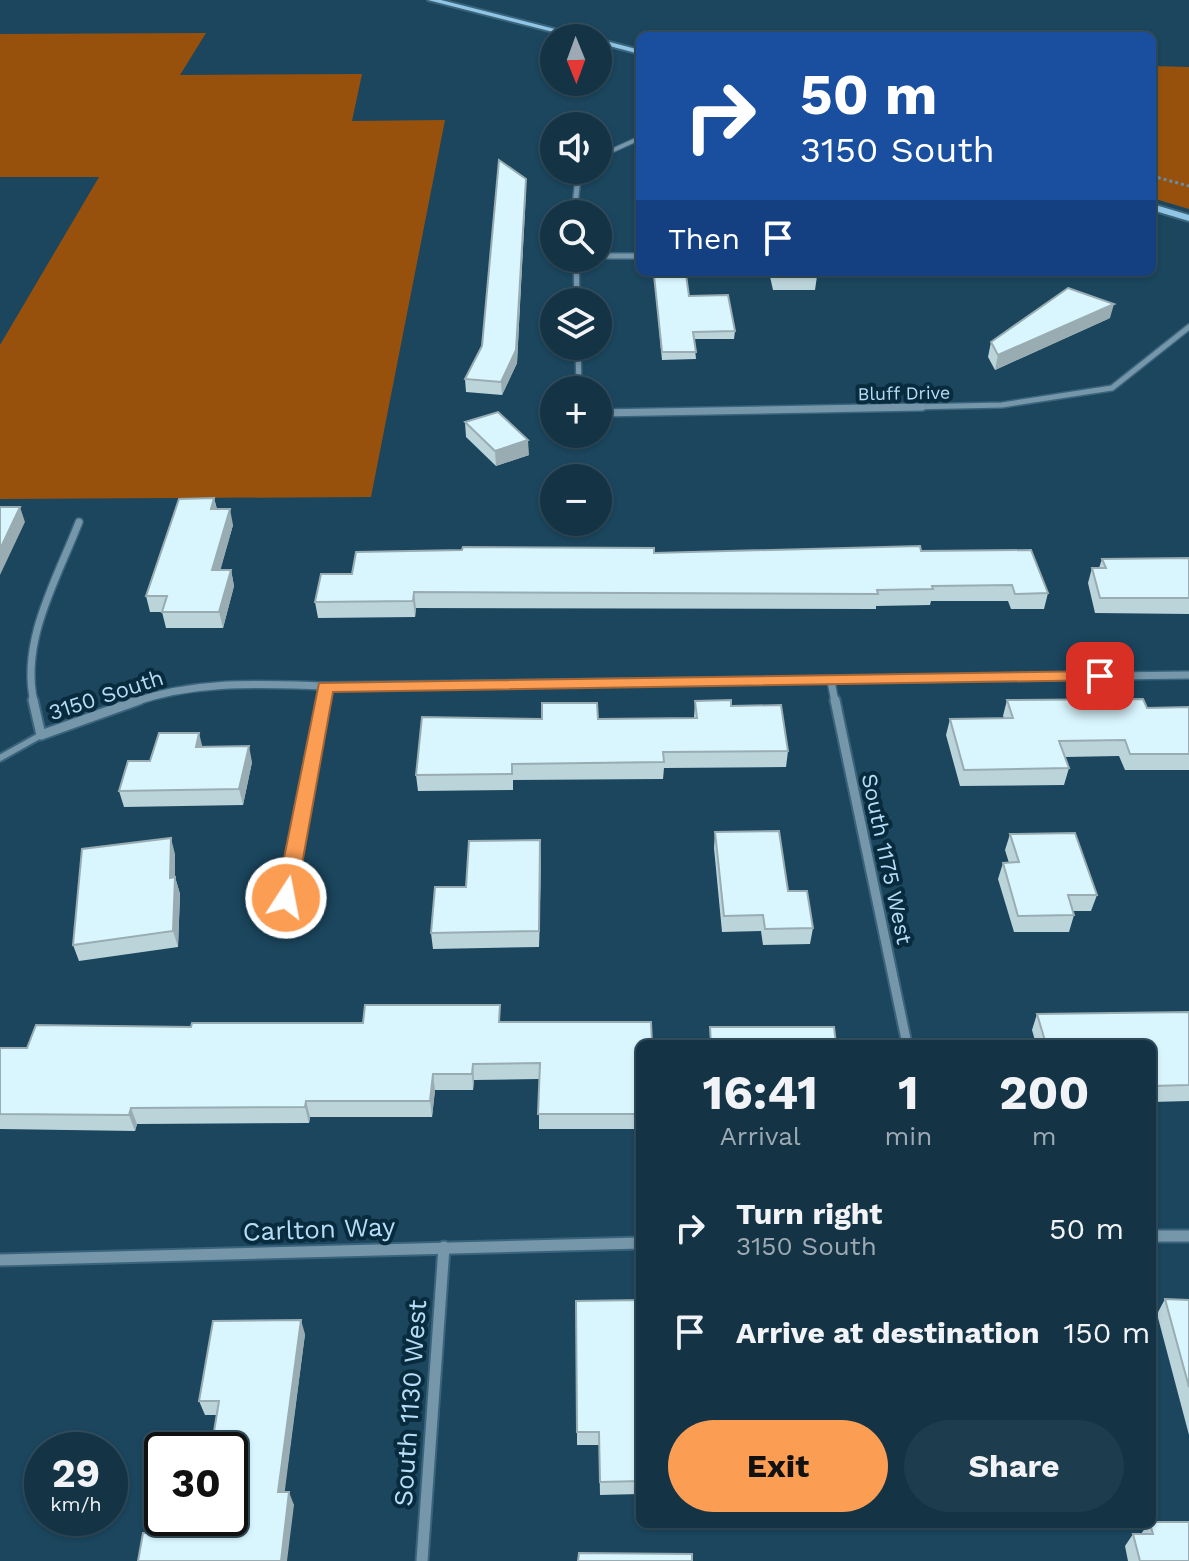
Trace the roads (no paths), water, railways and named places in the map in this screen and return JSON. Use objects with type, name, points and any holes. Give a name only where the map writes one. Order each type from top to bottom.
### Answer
[{"type":"main road","points":[[432,0],[540,27]]},
{"type":"main road","points":[[612,45],[636,51]]},
{"type":"main road","points":[[1156,208],[1189,218]]},
{"type":"street","points":[[612,151],[636,140]]},
{"type":"street","points":[[612,256],[636,256]]},
{"type":"street","name":"Bluff Drive","points":[[612,413],[1002,405],[1040,401],[1112,388],[1189,327]]},
{"type":"street","points":[[41,735],[28,678],[31,647],[39,618],[79,522]]},
{"type":"street","name":"3150 South","points":[[41,735],[163,692],[226,683],[325,686],[1189,675]]},
{"type":"street","name":"South 1175 West","points":[[831,681],[906,1040]]},
{"type":"street","points":[[286,898],[325,686]]},
{"type":"street","points":[[1156,1236],[1189,1236]]},
{"type":"street","name":"Carlton Way","points":[[0,1260],[636,1243]]},
{"type":"street","name":"South 1130 West","points":[[422,1561],[444,1247]]},
{"type":"lane","points":[[0,758],[41,735]]}]
